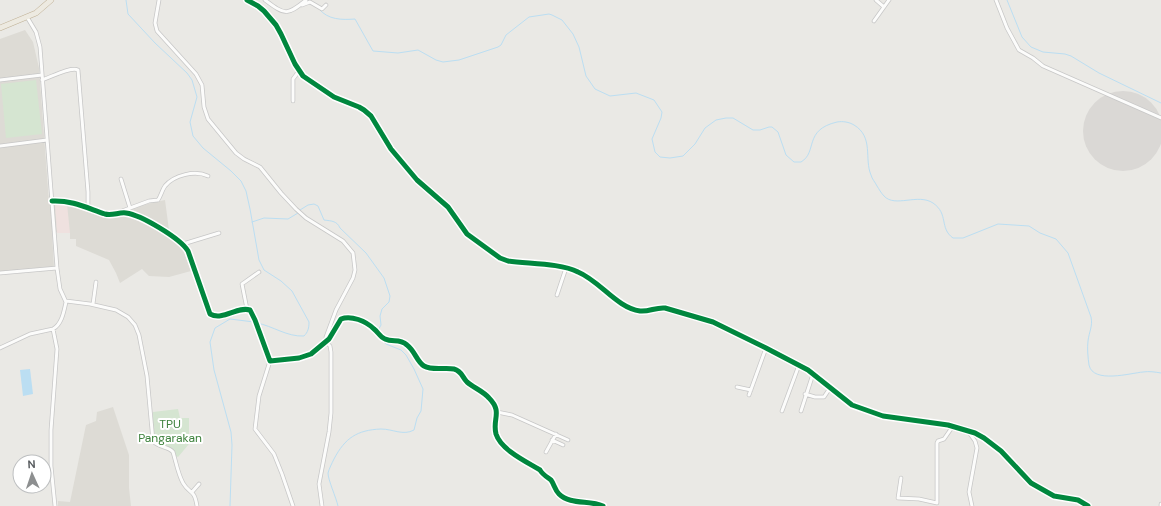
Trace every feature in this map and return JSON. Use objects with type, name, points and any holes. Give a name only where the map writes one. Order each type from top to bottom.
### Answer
[{"type":"highway","points":[[0,28],[40,11],[51,0]]},
{"type":"street","points":[[159,0],[155,23],[157,31],[196,74],[202,85],[204,107],[208,119],[236,153],[260,167],[296,209],[325,231],[343,241],[353,253],[355,270],[353,278],[336,310],[326,337],[326,342],[330,346],[331,352],[331,413],[319,484],[322,506]]},
{"type":"street","points":[[248,0],[264,10],[276,25],[282,34],[292,59],[299,71],[308,80],[334,97],[356,105],[371,116],[391,148],[406,168],[422,185],[448,207],[463,230],[504,260],[566,268],[579,272],[588,277],[620,302],[633,309],[643,311],[665,308],[713,322],[799,365],[813,374],[852,406],[868,410],[875,414],[953,426],[967,430],[984,438],[1001,451],[1031,483],[1054,496],[1078,500],[1088,506]]},
{"type":"street","points":[[265,0],[280,10],[288,12],[310,2],[322,9],[326,5]]},
{"type":"street","points":[[301,5],[306,0]]},
{"type":"street","points":[[876,0],[884,7]]},
{"type":"street","points":[[874,21],[889,0]]},
{"type":"street","points":[[996,0],[1005,24],[1019,50],[1043,66],[1161,118]]},
{"type":"street","points":[[0,348],[30,334],[54,329],[60,322],[66,300],[60,289],[57,268],[39,41],[36,32],[27,17]]},
{"type":"street","points":[[42,80],[70,70],[78,70],[88,208]]},
{"type":"street","points":[[293,101],[293,79],[299,71]]},
{"type":"street","points":[[0,80],[42,75]]},
{"type":"street","points":[[0,146],[47,140]]},
{"type":"street","points":[[118,213],[149,201],[158,200],[164,187],[184,174],[196,173],[208,176]]},
{"type":"street","points":[[120,180],[130,208]]},
{"type":"street","points":[[52,201],[71,202],[108,214],[130,214],[142,218],[183,244],[190,257],[210,314],[219,316],[247,309]]},
{"type":"street","points":[[183,244],[219,233]]},
{"type":"street","points":[[0,273],[57,268]]},
{"type":"street","points":[[557,295],[566,268]]},
{"type":"street","points":[[259,272],[242,284],[247,309],[251,312],[255,320],[270,361],[259,396],[255,429],[274,454],[292,506]]},
{"type":"street","points":[[93,304],[96,282]]},
{"type":"street","points":[[66,300],[93,304],[116,310],[128,317],[135,325],[139,336],[147,376],[153,441],[158,446],[170,449],[173,452],[181,480],[192,492],[197,506]]},
{"type":"street","points":[[270,361],[305,357],[329,339],[341,319],[357,319],[372,327],[384,339],[400,341],[405,344],[413,350],[420,362],[425,367],[451,369],[459,372],[468,382],[489,397],[496,406],[496,434],[510,452],[540,470],[552,482],[557,492],[564,498],[573,501],[595,503],[603,506]]},
{"type":"street","points":[[54,329],[57,349],[50,466],[55,506]]},
{"type":"street","points":[[749,395],[766,348]]},
{"type":"street","points":[[782,410],[799,365]]},
{"type":"street","points":[[801,411],[805,394],[813,374]]},
{"type":"street","points":[[737,387],[751,390]]},
{"type":"street","points":[[805,394],[815,397],[824,397],[830,388]]},
{"type":"street","points":[[497,412],[512,415],[568,440]]},
{"type":"street","points":[[901,478],[898,498],[919,499],[937,503],[937,443],[938,441],[944,439],[953,426]]},
{"type":"street","points":[[967,430],[975,441],[977,448],[969,492],[972,506]]},
{"type":"street","points":[[546,452],[556,434]]},
{"type":"street","points":[[552,440],[562,445]]},
{"type":"street","points":[[192,492],[199,484]]},
{"type":"shaded area","points":[[25,30],[33,42],[39,68],[49,203],[67,204],[102,217],[111,218],[134,207],[165,200],[170,238],[182,247],[191,271],[169,277],[149,276],[142,269],[120,283],[109,260],[76,246],[76,239],[70,239],[70,233],[52,232],[54,268],[0,273],[0,39]]},
{"type":"shaded area","points":[[1115,91],[1131,91],[1152,102],[1163,123],[1163,139],[1152,160],[1131,171],[1115,171],[1101,165],[1094,160],[1089,153],[1083,139],[1083,123],[1089,109],[1094,102],[1101,97]]},
{"type":"shaded area","points":[[55,204],[67,204],[70,233],[57,233]]},
{"type":"shaded area","points":[[113,407],[129,455],[129,488],[131,506],[58,506],[58,501],[70,502],[86,425],[96,421],[97,412]]},
{"type":"green space","points":[[36,80],[42,134],[6,138],[1,84]]},
{"type":"green space","name":"TPU Pangarakan","points":[[178,409],[180,418],[189,418],[189,444],[178,457],[171,449],[159,446],[153,429],[153,412]]},
{"type":"water","points":[[30,369],[33,394],[23,396],[20,370]]},
{"type":"waterway","points":[[126,0],[128,14],[155,43],[187,73],[192,80],[197,97],[190,122],[193,136],[203,148],[241,181],[246,191],[259,260],[264,270],[281,281],[292,291],[309,322],[309,326],[304,336],[298,336],[257,323]]},
{"type":"waterway","points":[[1007,0],[1022,37],[1031,47],[1043,52],[1071,56],[1099,73],[1161,103]]},
{"type":"waterway","points":[[319,9],[331,17],[340,19],[355,19],[373,51],[398,53],[418,50],[436,60],[443,62],[459,60],[498,47],[501,45],[506,35],[529,17],[549,14],[552,15],[562,20],[573,34],[579,47],[586,76],[595,89],[610,96],[636,93],[654,100],[662,112],[652,139],[655,152],[660,157],[670,158],[683,156],[695,144],[705,128],[716,120],[733,118],[753,130],[772,127],[778,132],[786,155],[794,162],[801,162],[809,153],[815,136],[819,130],[837,122],[852,124],[860,130],[864,136],[871,176],[883,195],[894,201],[921,199],[933,203],[941,212],[946,230],[953,238],[963,238],[998,224],[1029,226],[1040,233],[1056,239],[1068,253],[1091,317],[1092,323],[1088,341],[1088,350],[1089,365],[1092,371],[1105,376],[1148,372],[1161,373]]},
{"type":"waterway","points":[[300,210],[308,205],[314,204],[318,206],[324,220],[336,223],[366,253],[384,278],[390,296],[389,302],[382,309],[380,316],[381,325],[376,334],[386,344],[401,350],[406,355],[423,389],[421,411],[417,418],[414,430],[410,432],[402,432],[381,429],[358,433],[347,441],[338,452],[328,473],[338,506]]},
{"type":"waterway","points":[[252,222],[264,218],[288,219],[298,213]]},
{"type":"waterway","points":[[230,506],[231,432],[214,370],[210,342],[215,328],[230,319],[254,322]]},
{"type":"cycle path","points":[[247,0],[264,11],[276,25],[295,64],[303,76],[334,97],[359,107],[371,116],[391,149],[417,180],[448,207],[467,234],[500,258],[508,261],[553,265],[571,269],[594,281],[616,300],[632,309],[643,311],[665,308],[713,322],[808,370],[852,405],[883,416],[948,425],[975,433],[1001,451],[1031,483],[1054,496],[1078,500],[1088,506]]},
{"type":"cycle path","points":[[52,201],[73,203],[105,214],[126,213],[150,222],[169,234],[188,251],[210,314],[220,316],[240,310],[250,310],[270,361],[299,358],[311,354],[329,339],[341,319],[354,318],[371,326],[385,339],[399,341],[410,347],[424,366],[457,370],[467,382],[484,393],[493,403],[496,412],[496,434],[503,445],[515,455],[540,470],[551,480],[559,494],[563,497],[569,500],[603,506]]}]
